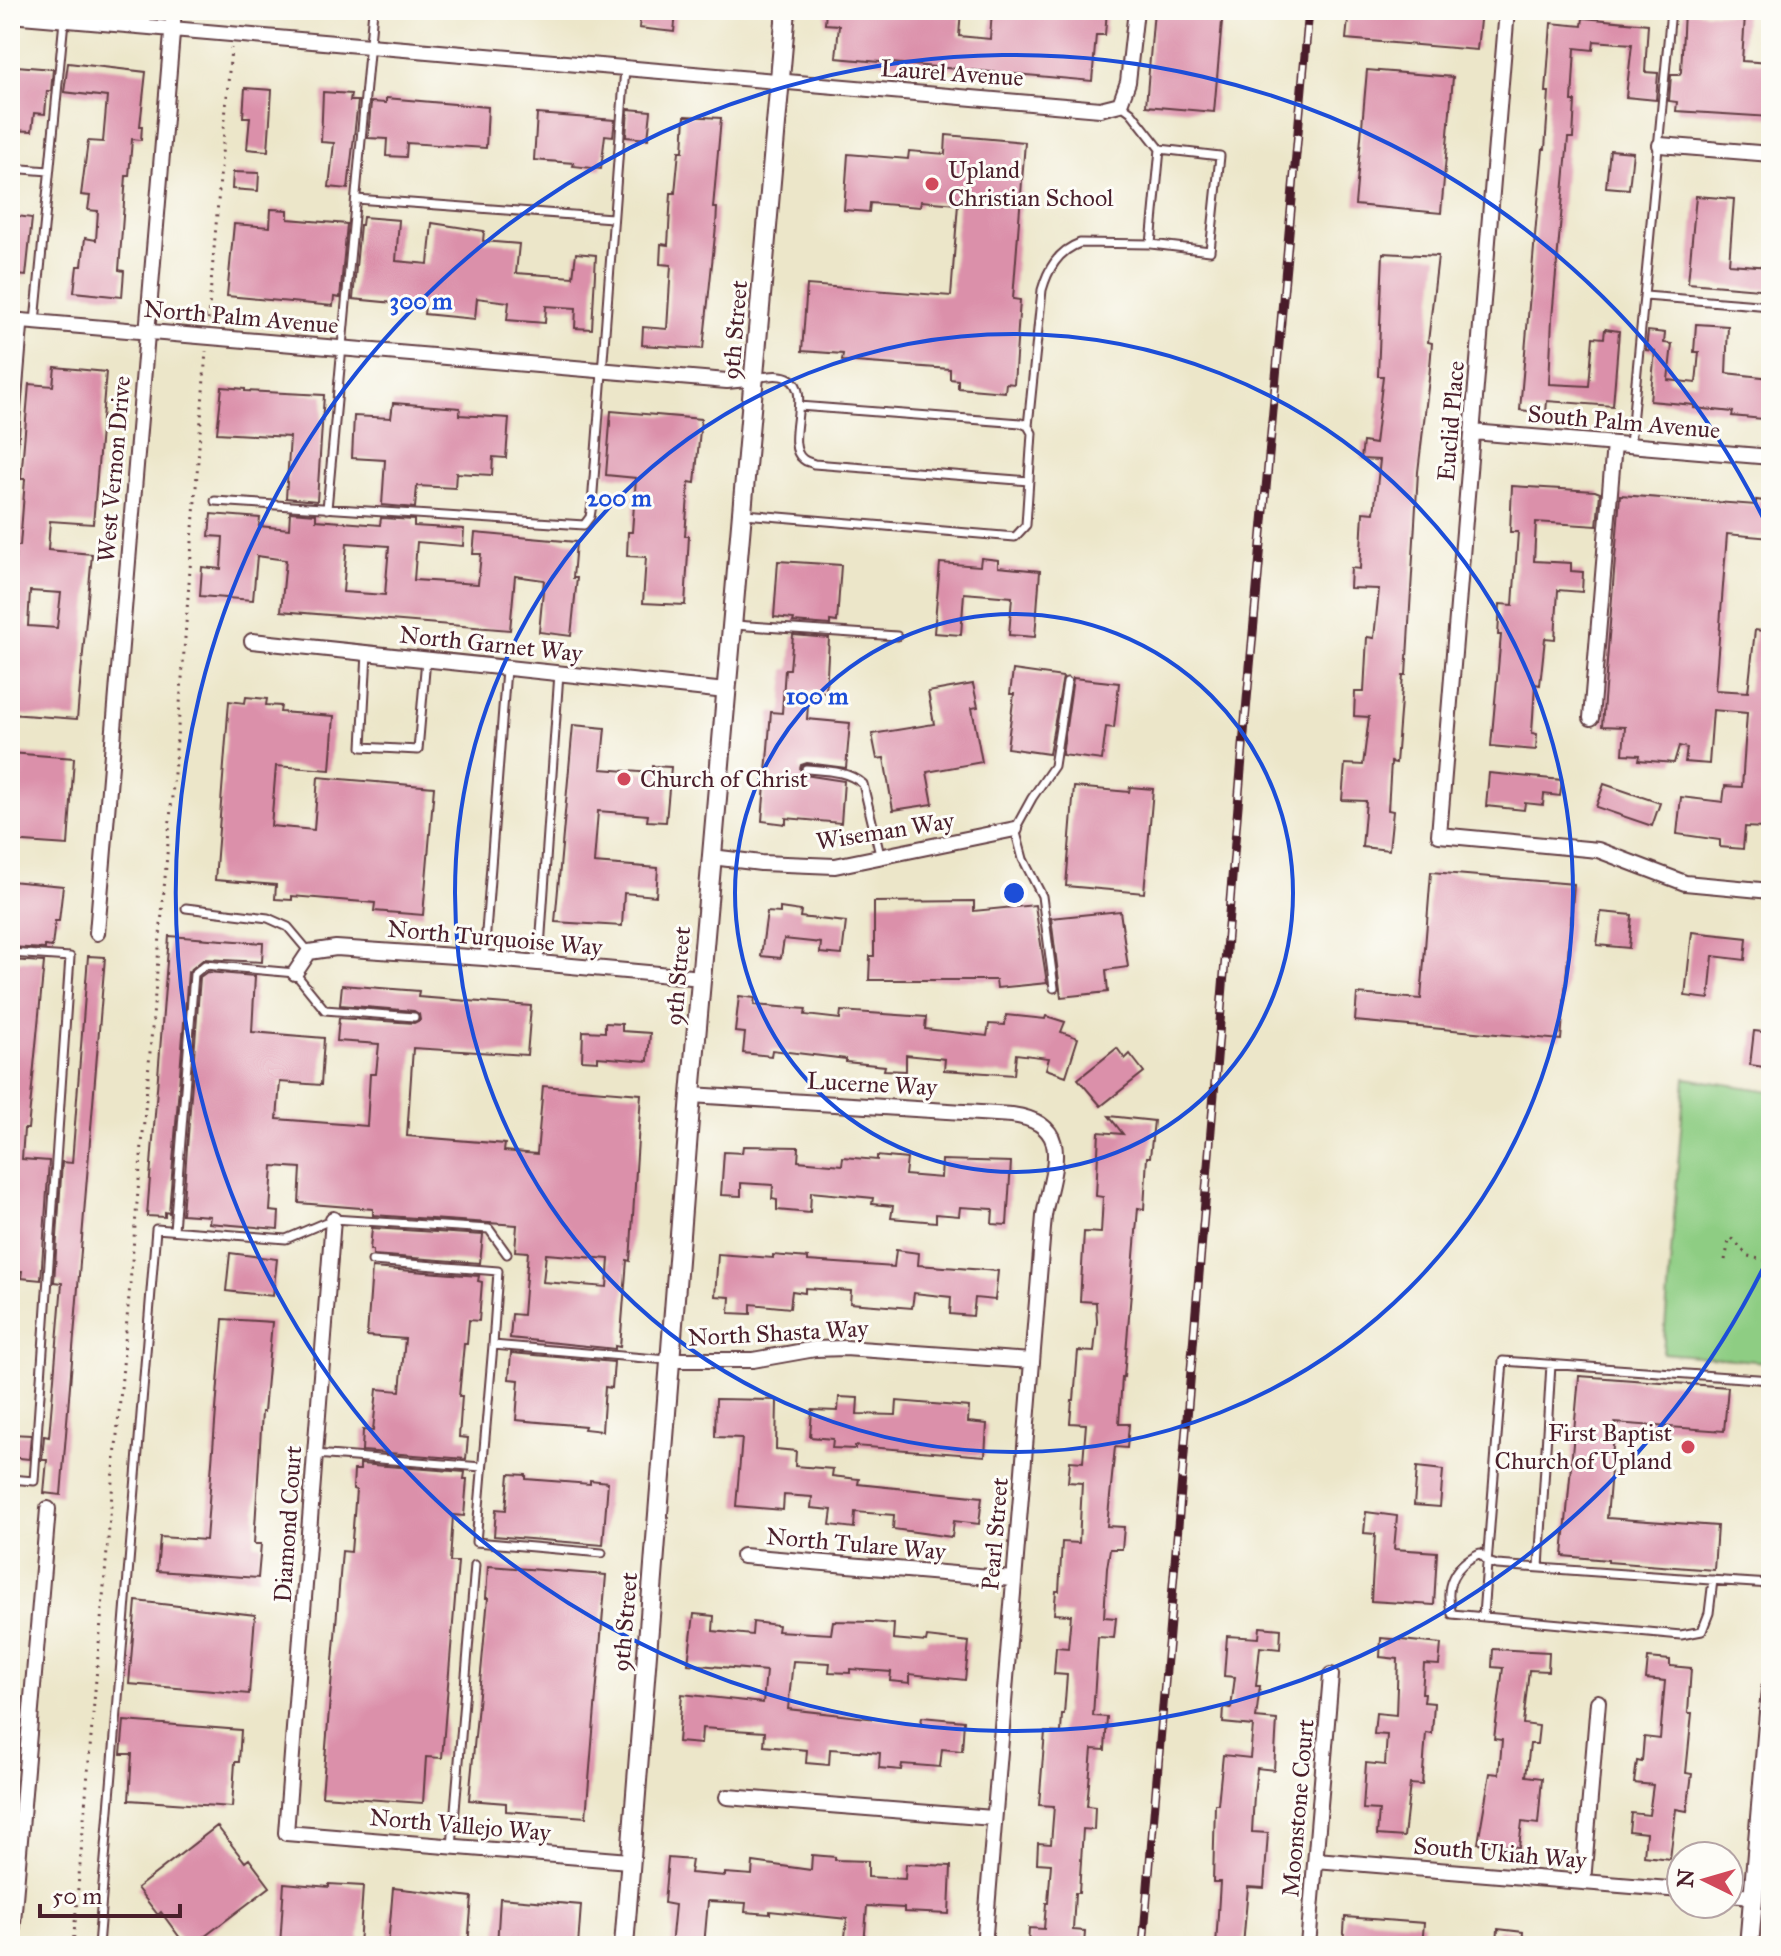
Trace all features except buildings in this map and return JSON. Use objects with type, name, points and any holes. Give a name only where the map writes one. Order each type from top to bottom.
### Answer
[{"type":"street","name":"West Vernon Drive","points":[[97,933],[174,10]]},
{"type":"street","name":"9th Street","points":[[624,1946],[691,1095],[786,10]]},
{"type":"street","points":[[1120,104],[1128,82],[1136,10]]},
{"type":"street","name":"Euclid Place","points":[[1507,10],[1439,835],[1598,850],[1685,883],[1771,891]]},
{"type":"street","name":"Laurel Avenue","points":[[10,15],[64,15],[173,30],[1100,109],[1120,104]]},
{"type":"street","points":[[1660,145],[1771,154]]},
{"type":"street","name":"North Palm Avenue","points":[[23,321],[727,381],[756,378]]},
{"type":"street","name":"South Palm Avenue","points":[[1473,432],[1771,457]]},
{"type":"street","points":[[1591,718],[1614,444]]},
{"type":"street","name":"North Garnet Way","points":[[252,641],[726,691]]},
{"type":"street","name":"Wiseman Way","points":[[712,857],[835,866],[881,859],[1015,829]]},
{"type":"street","name":"North Turquoise Way","points":[[309,952],[336,948],[702,978]]},
{"type":"street","points":[[295,973],[309,952]]},
{"type":"street","name":"Lucerne Way","points":[[691,1095],[1012,1115],[1028,1117],[1047,1128]]},
{"type":"street","name":"Pearl Street","points":[[984,1946],[1044,1216],[1056,1156],[1047,1128]]},
{"type":"street","name":"Diamond Court","points":[[286,1833],[333,1219]]},
{"type":"street","name":"North Shasta Way","points":[[671,1360],[753,1360],[815,1349],[845,1348],[1031,1361]]},
{"type":"street","points":[[11,1946],[48,1509]]},
{"type":"street","name":"North Tulare Way","points":[[743,1556],[1013,1579]]},
{"type":"street","name":"Moonstone Court","points":[[1308,1946],[1331,1675]]},
{"type":"street","points":[[1749,1946],[1771,1689]]},
{"type":"street","points":[[1583,1882],[1598,1702]]},
{"type":"street","points":[[727,1797],[993,1818]]},
{"type":"street","name":"North Vallejo Way","points":[[286,1833],[629,1861]]},
{"type":"street","name":"South Ukiah Way","points":[[1316,1860],[1665,1889]]},
{"type":"street","points":[[1745,1895],[1753,1896]]},
{"type":"lane","points":[[327,509],[373,10]]},
{"type":"lane","points":[[1630,445],[1671,10]]},
{"type":"lane","points":[[10,488],[23,321],[49,171],[64,15]]},
{"type":"lane","points":[[215,501],[584,525],[590,517],[592,505],[625,68]]},
{"type":"lane","points":[[1120,104],[1131,112],[1160,149],[1151,244]]},
{"type":"lane","points":[[743,513],[1015,537],[1026,525],[1032,433],[1028,426],[1042,290],[1047,272],[1059,256],[1080,243],[1151,244],[1210,251],[1220,156],[1160,149]]},
{"type":"lane","points":[[10,168],[49,171]]},
{"type":"lane","points":[[356,199],[612,218]]},
{"type":"lane","points":[[1645,296],[1771,306]]},
{"type":"lane","points":[[756,378],[784,376],[798,391],[795,447],[802,459],[814,464],[1029,481]]},
{"type":"lane","points":[[799,406],[1028,426]]},
{"type":"lane","points":[[732,625],[897,636]]},
{"type":"lane","points":[[367,653],[362,747],[418,750],[426,659]]},
{"type":"lane","points":[[484,958],[506,668]]},
{"type":"lane","points":[[539,963],[559,673]]},
{"type":"lane","points":[[1054,988],[1042,896],[1023,859],[1015,829],[1054,766],[1067,682]]},
{"type":"lane","points":[[806,769],[842,772],[863,784],[881,859]]},
{"type":"lane","points":[[186,908],[268,918],[288,927],[309,952]]},
{"type":"lane","points":[[10,953],[70,957],[34,1481],[10,1479]]},
{"type":"lane","points":[[174,1230],[194,974],[205,965],[295,973],[325,1010],[414,1017]]},
{"type":"lane","points":[[98,1946],[156,1229],[286,1239],[333,1219],[489,1229],[507,1254]]},
{"type":"lane","points":[[372,1261],[498,1271],[476,1542],[602,1553]]},
{"type":"lane","points":[[493,1345],[671,1360]]},
{"type":"lane","points":[[1483,1615],[1503,1361],[1771,1380]]},
{"type":"lane","points":[[1539,1568],[1551,1364]]},
{"type":"lane","points":[[315,1454],[482,1467]]},
{"type":"lane","points":[[1713,1580],[1709,1613],[1702,1631],[1681,1635],[1452,1614],[1449,1604],[1449,1581],[1464,1560],[1480,1553],[1488,1562],[1539,1568],[1713,1580],[1771,1584]]},
{"type":"lane","points":[[452,1847],[475,1565]]},
{"type":"path","points":[[165,314],[208,319],[231,51]]},
{"type":"path","points":[[73,1946],[178,724],[205,355]]},
{"type":"path","points":[[1725,1260],[1732,1238],[1743,1253],[1771,1262]]},
{"type":"green space","points":[[1685,1078],[1771,1091],[1771,1303],[1766,1362],[1663,1353]]},
{"type":"railway","points":[[1143,1946],[1245,722],[1309,10]]},
{"type":"place","name":"Upland Christian School","points":[[932,184]]},
{"type":"place","name":"Church of Christ","points":[[624,779]]},
{"type":"place","name":"First Baptist Church of Upland","points":[[1688,1447]]}]
